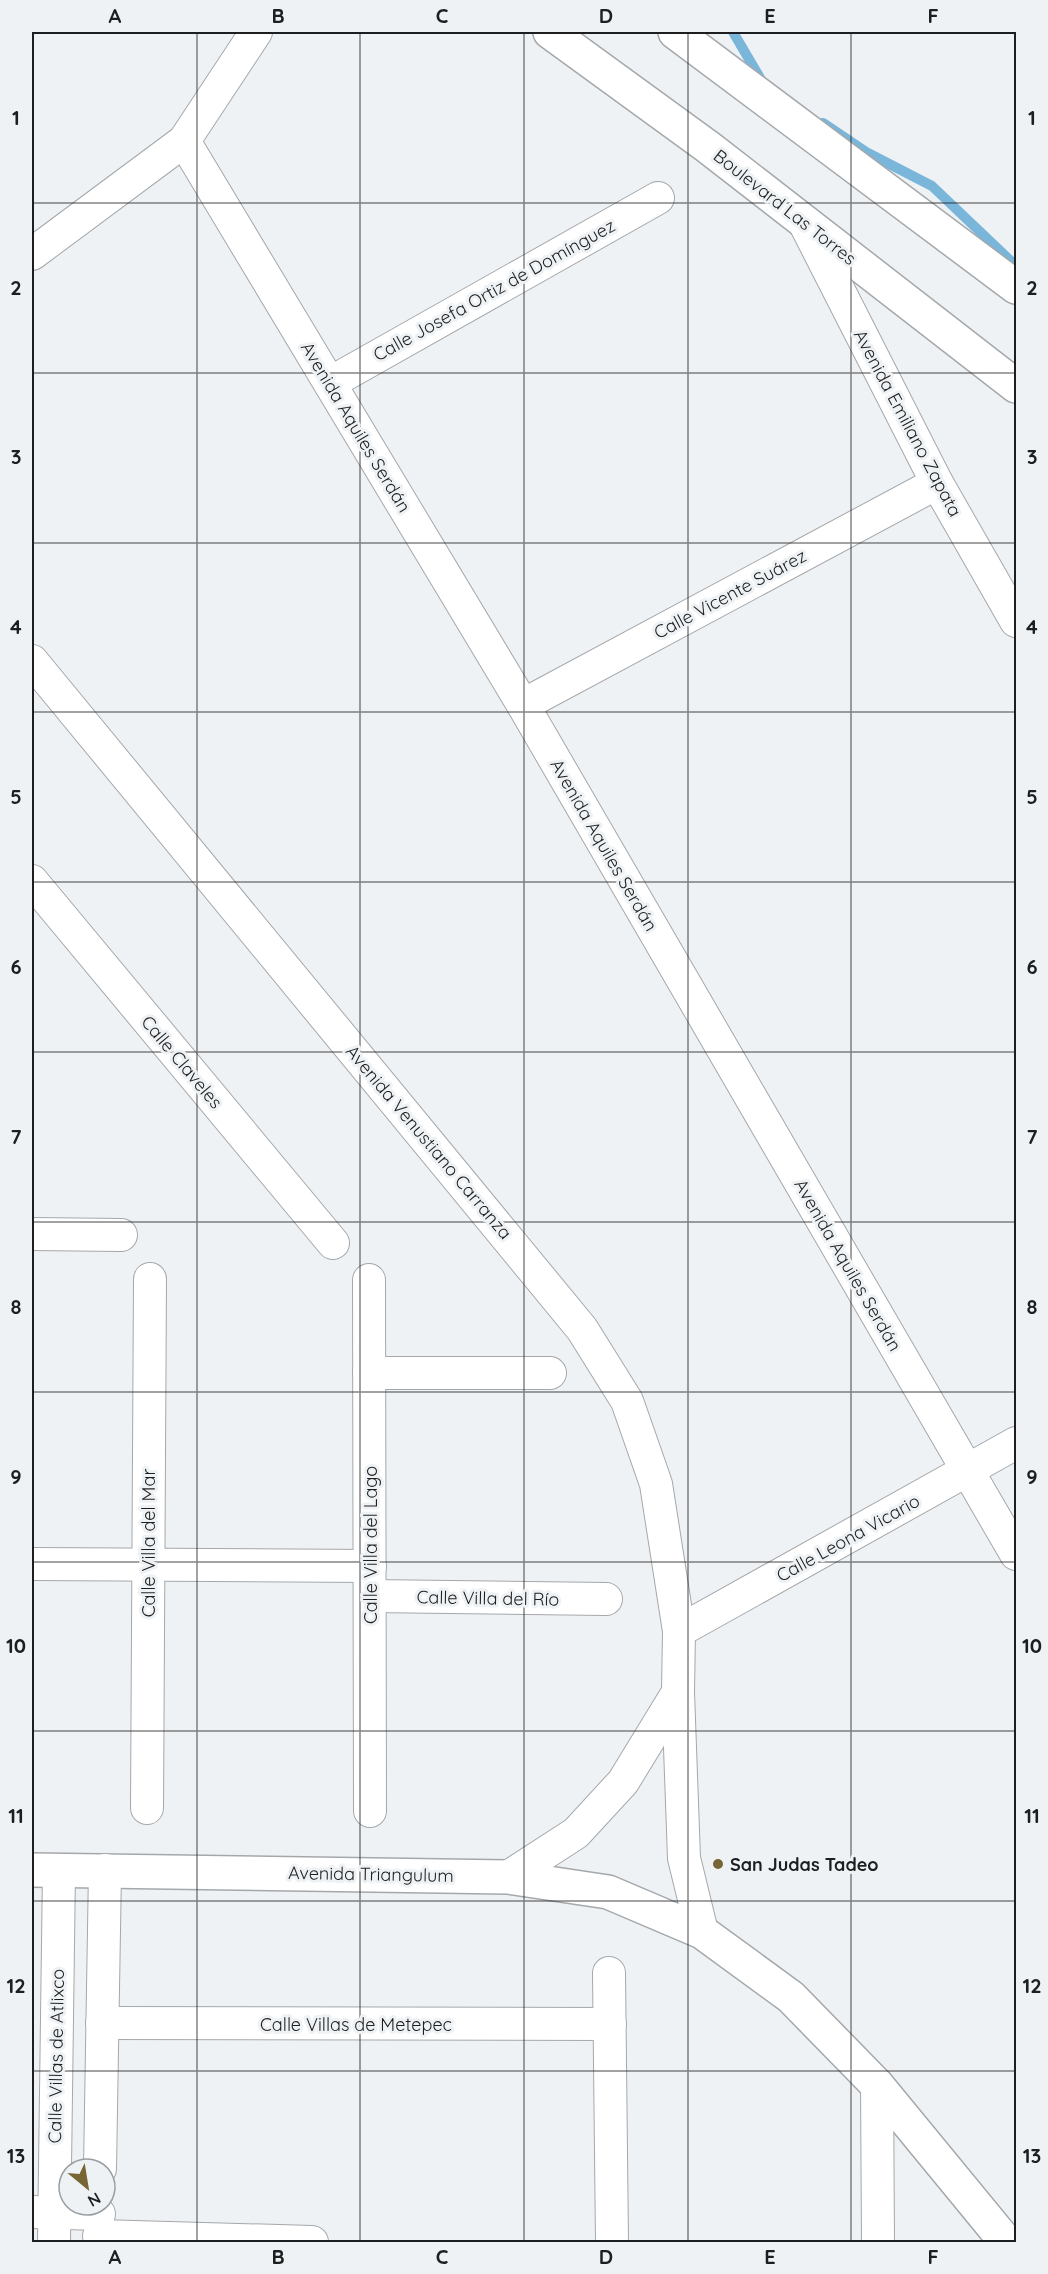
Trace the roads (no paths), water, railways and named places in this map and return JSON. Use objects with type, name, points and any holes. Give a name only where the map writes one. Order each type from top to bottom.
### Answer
[{"type":"main road","name":"Boulevard Las Torres","points":[[550,32],[804,222],[1017,386]]},
{"type":"main road","points":[[675,32],[1017,287]]},
{"type":"main road","name":"Avenida Triangulum","points":[[45,1870],[508,1877],[608,1892],[702,1932]]},
{"type":"main road","points":[[702,1932],[791,1997],[877,2085],[1006,2242]]},
{"type":"street","points":[[32,254],[184,141],[256,32]]},
{"type":"street","name":"Avenida Aquiles Serdán","points":[[184,141],[523,705],[1017,1554]]},
{"type":"street","name":"Calle Josefa Ortiz de Domínguez","points":[[330,383],[658,198]]},
{"type":"street","name":"Avenida Emiliano Zapata","points":[[804,222],[937,483],[1017,621]]},
{"type":"street","name":"Calle Vicente Suárez","points":[[523,705],[937,483]]},
{"type":"street","name":"Avenida Venustiano Carranza","points":[[32,661],[582,1329],[627,1401],[656,1484],[679,1631],[678,1692],[684,1858],[702,1932]]},
{"type":"street","name":"Calle Claveles","points":[[32,881],[333,1243]]},
{"type":"street","points":[[32,1234],[121,1235]]},
{"type":"street","name":"Calle Villa del Mar","points":[[147,1808],[150,1279]]},
{"type":"street","name":"Calle Villa del Lago","points":[[369,1280],[370,1811]]},
{"type":"street","points":[[369,1373],[550,1373]]},
{"type":"street","name":"Calle Leona Vicario","points":[[679,1631],[1017,1443]]},
{"type":"street","name":"Calle Villa del Río","points":[[32,1564],[148,1565],[606,1599]]},
{"type":"street","points":[[508,1877],[576,1833],[623,1782],[678,1692]]},
{"type":"street","name":"Calle Villas de Atlixco","points":[[45,1870],[47,2222]]},
{"type":"street","points":[[100,2157],[105,1870]]},
{"type":"street","points":[[609,1973],[612,2242]]},
{"type":"street","name":"Calle Villas de Metepec","points":[[102,2023],[610,2024]]},
{"type":"street","points":[[877,2085],[878,2242]]},
{"type":"street","points":[[47,2222],[312,2242]]},
{"type":"waterway","points":[[733,32],[763,83]]},
{"type":"waterway","points":[[823,123],[866,152],[932,186],[1016,266]]},
{"type":"place","name":"San Judas Tadeo","points":[[718,1864]]}]
